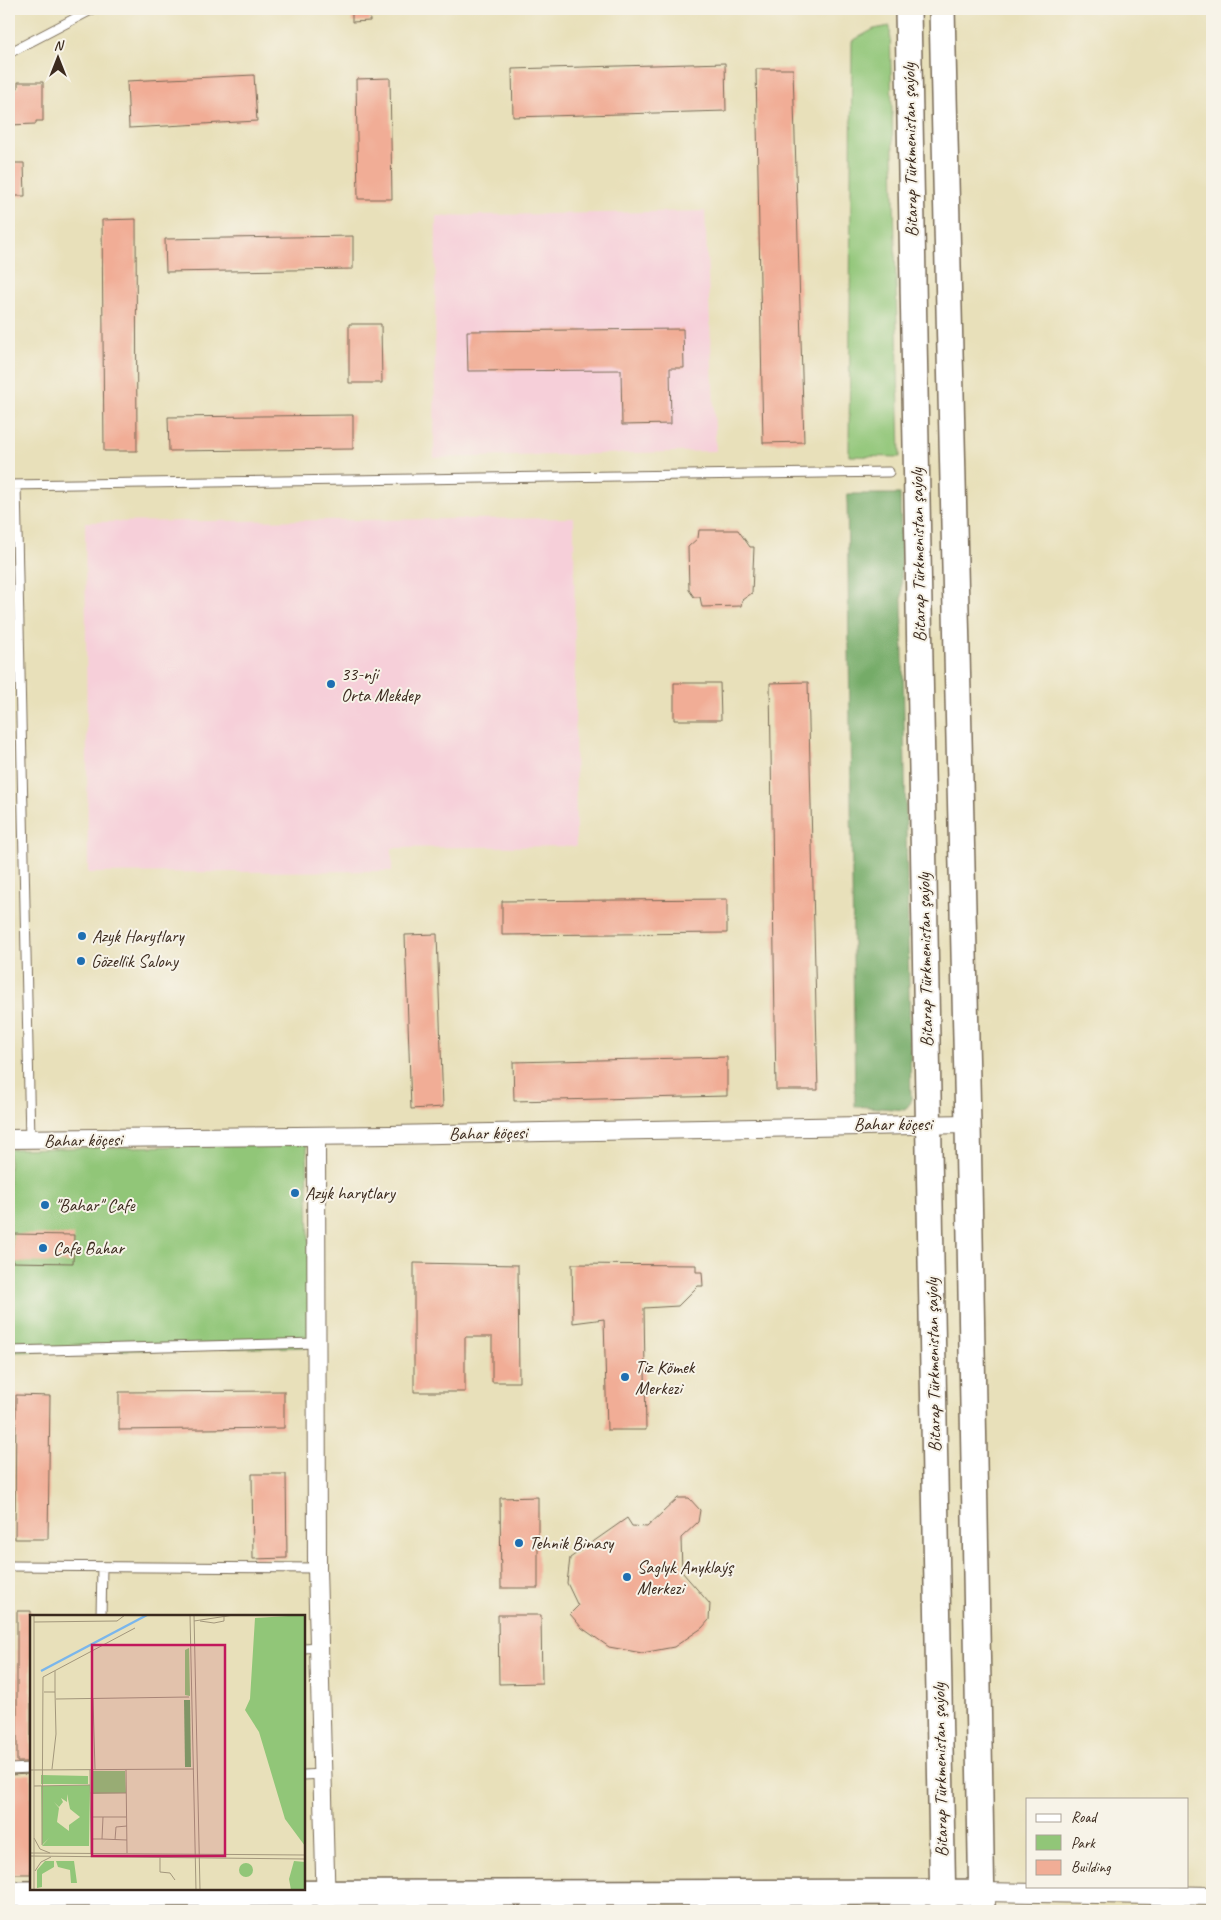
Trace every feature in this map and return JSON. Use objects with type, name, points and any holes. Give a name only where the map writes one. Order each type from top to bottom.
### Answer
[{"type":"main road","name":"Bitarap Türkmenistan şaýoly","points":[[908,9],[943,1902]]},
{"type":"main road","name":"Bitarap Türkmenistan şaýoly","points":[[942,9],[968,1124],[981,1902]]},
{"type":"main road","points":[[9,1894],[326,1902],[981,1902]]},
{"type":"street","name":"Bahar köçesi","points":[[9,1140],[968,1124]]},
{"type":"street","points":[[316,1136],[317,1568],[311,1647],[322,1774],[326,1902]]},
{"type":"street","points":[[981,1902],[1212,1896]]},
{"type":"lane","points":[[9,53],[93,9]]},
{"type":"lane","points":[[30,1140],[12,485],[889,472]]},
{"type":"lane","points":[[9,1351],[317,1343]]},
{"type":"lane","points":[[9,1566],[317,1568]]},
{"type":"lane","points":[[101,1615],[102,1566]]},
{"type":"lane","points":[[9,1769],[30,1768]]},
{"type":"lane","points":[[305,1775],[322,1774]]},
{"type":"shaded area","points":[[705,211],[716,451],[434,458],[436,216]]},
{"type":"shaded area","name":"33-nji Orta Mekdep","points":[[574,518],[576,846],[392,848],[392,871],[88,873],[85,522]]},
{"type":"shaded area","points":[[9,667],[14,838],[9,838]]},
{"type":"green space","points":[[890,26],[900,457],[849,456],[852,41],[874,29]]},
{"type":"green space","points":[[847,494],[900,494],[911,1102],[905,1110],[855,1106]]},
{"type":"green space","points":[[307,1144],[311,1347],[9,1352],[9,1149]]},
{"type":"building","points":[[352,9],[369,9],[370,21],[352,22]]},
{"type":"building","points":[[725,63],[726,111],[513,117],[512,69]]},
{"type":"building","points":[[756,69],[793,69],[804,442],[763,443]]},
{"type":"building","points":[[254,75],[257,121],[129,128],[127,81]]},
{"type":"building","points":[[390,78],[392,199],[358,199],[356,79]]},
{"type":"building","points":[[18,82],[43,82],[43,121],[36,121],[36,124],[9,125],[9,88],[18,88]]},
{"type":"building","points":[[9,163],[24,163],[25,196],[9,196]]},
{"type":"building","points":[[136,219],[137,451],[104,451],[102,220]]},
{"type":"building","points":[[353,236],[353,269],[166,272],[165,239]]},
{"type":"building","points":[[349,324],[381,324],[382,383],[349,383]]},
{"type":"building","points":[[683,329],[684,368],[670,368],[671,424],[622,425],[621,370],[468,371],[467,331]]},
{"type":"building","points":[[353,415],[353,449],[169,451],[168,417]]},
{"type":"building","points":[[699,530],[738,530],[750,547],[754,547],[752,593],[742,600],[741,606],[702,607],[700,597],[694,597],[689,590],[688,547],[698,538]]},
{"type":"building","points":[[808,682],[818,1090],[776,1090],[770,683]]},
{"type":"building","points":[[674,683],[720,683],[721,720],[674,720]]},
{"type":"building","points":[[727,899],[727,933],[502,935],[502,901]]},
{"type":"building","points":[[437,934],[443,1107],[411,1109],[405,935]]},
{"type":"building","points":[[727,1057],[727,1096],[514,1101],[513,1062]]},
{"type":"building","name":"Cafe Bahar","points":[[13,1234],[74,1235],[73,1263],[12,1262]]},
{"type":"building","points":[[414,1263],[518,1265],[519,1382],[492,1382],[492,1337],[465,1337],[465,1392],[414,1392]]},
{"type":"building","name":"Tiz Kömek Merkezi","points":[[572,1264],[696,1265],[696,1272],[702,1272],[703,1286],[698,1286],[678,1306],[644,1308],[646,1430],[607,1430],[604,1319],[573,1323]]},
{"type":"building","points":[[284,1391],[284,1428],[119,1430],[119,1392]]},
{"type":"building","points":[[16,1395],[50,1396],[48,1539],[15,1539]]},
{"type":"building","points":[[252,1474],[286,1474],[287,1558],[253,1559]]},
{"type":"building","name":"Tehnik Binasy","points":[[538,1497],[538,1588],[501,1588],[500,1498]]},
{"type":"building","name":"Saglyk Anyklaýş Merkezi","points":[[678,1498],[689,1498],[700,1510],[698,1522],[681,1538],[682,1572],[710,1604],[709,1620],[702,1628],[674,1647],[642,1653],[609,1647],[582,1628],[570,1614],[578,1606],[567,1583],[570,1558],[627,1518],[632,1526],[647,1527]]},
{"type":"building","points":[[17,1611],[31,1611],[30,1762],[17,1762]]},
{"type":"building","points":[[498,1615],[541,1615],[542,1683],[499,1684]]},
{"type":"building","points":[[30,1774],[30,1874],[9,1874],[9,1775]]},
{"type":"place","name":"33-nji Orta Mekdep","points":[[331,684]]},
{"type":"place","name":"Azyk Harytlary","points":[[82,936]]},
{"type":"place","name":"Gözellik Salony","points":[[81,961]]},
{"type":"place","name":"Azyk harytlary","points":[[295,1193]]},
{"type":"place","name":"\"Bahar\" Cafe","points":[[45,1205]]},
{"type":"place","name":"Cafe Bahar","points":[[43,1248]]},
{"type":"place","name":"Tiz Kömek Merkezi","points":[[625,1377]]},
{"type":"place","name":"Tehnik Binasy","points":[[519,1543]]},
{"type":"place","name":"Saglyk Anyklaýş Merkezi","points":[[627,1577]]}]
